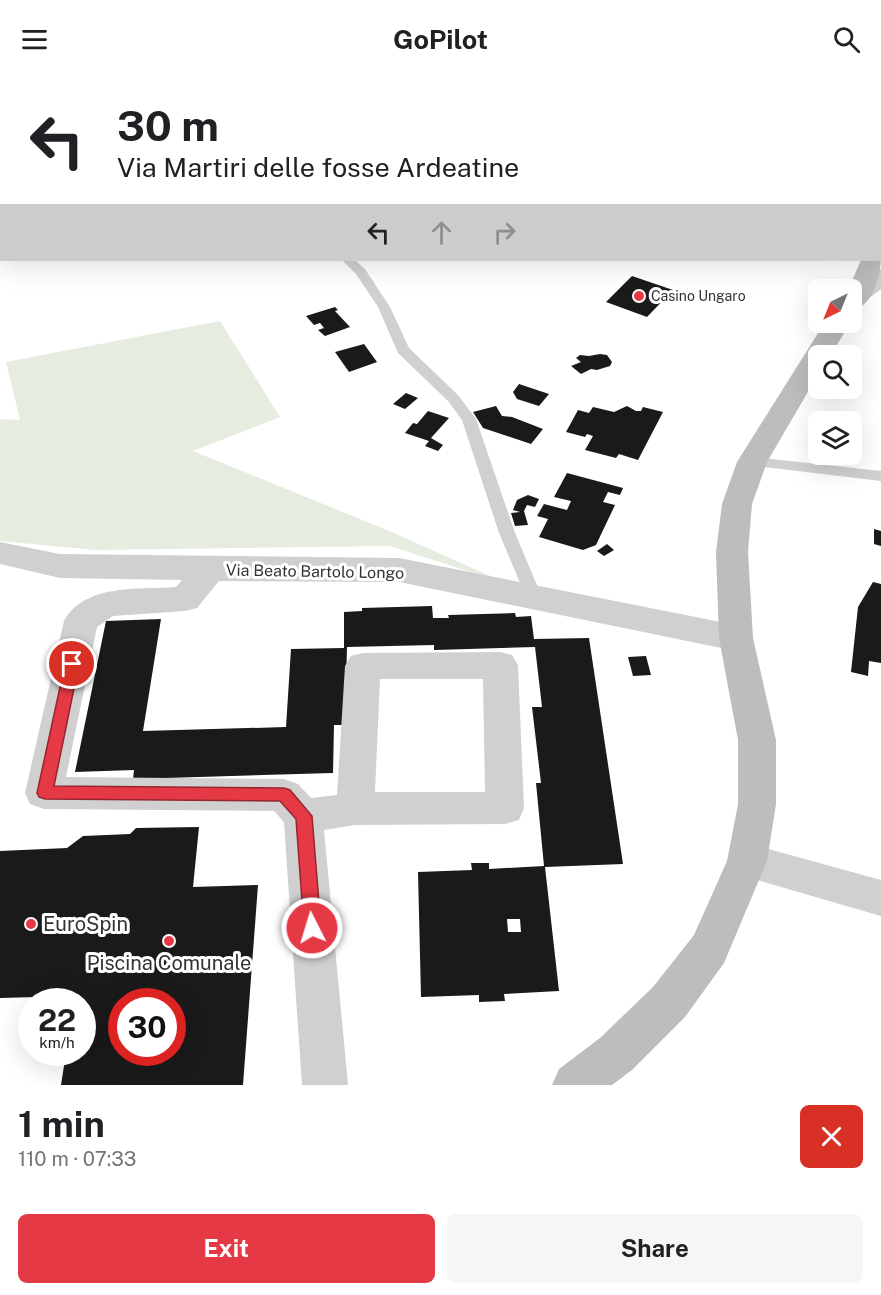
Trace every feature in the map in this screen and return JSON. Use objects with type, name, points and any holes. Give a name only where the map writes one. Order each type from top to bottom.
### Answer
[{"type":"main road","points":[[862,285],[873,261]]},
{"type":"main road","points":[[575,1085],[616,1054],[669,1002],[709,949],[747,861],[757,804],[757,740],[736,638],[732,552],[737,504],[752,462],[831,333]]},
{"type":"street","points":[[862,293],[881,277]]},
{"type":"street","points":[[0,553],[60,566],[210,569]]},
{"type":"street","name":"Via Beato Bartolo Longo","points":[[303,816],[284,795],[45,793],[81,621],[106,604],[185,599],[210,569],[399,570],[736,638]]},
{"type":"street","points":[[325,1085],[303,816],[355,809],[504,808],[500,665],[363,666],[355,809]]},
{"type":"street","points":[[747,861],[881,898]]},
{"type":"lane","points":[[349,261],[361,272],[384,307],[404,350],[453,398],[469,419],[507,533],[534,597]]},
{"type":"lane","points":[[752,462],[881,476]]},
{"type":"shaded area","points":[[220,321],[280,417],[193,451],[387,530],[508,584],[390,546],[96,550],[0,541],[0,419],[20,420],[6,362]]},
{"type":"building","name":"Casino Ungaro","points":[[632,276],[673,290],[647,317],[606,302]]},
{"type":"building","points":[[335,307],[338,310],[335,311],[350,327],[325,336],[318,330],[324,328],[320,323],[314,325],[306,316]]},
{"type":"building","points":[[364,344],[377,362],[349,372],[335,352]]},
{"type":"building","points":[[580,355],[607,355],[612,362],[610,366],[597,370],[591,369],[581,374],[571,366],[581,362],[576,358]]},
{"type":"building","points":[[519,384],[549,394],[539,406],[517,399],[513,392]]},
{"type":"building","points":[[406,393],[418,398],[405,409],[393,404]]},
{"type":"building","points":[[496,406],[502,416],[512,417],[543,429],[531,444],[483,428],[473,412]]},
{"type":"building","points":[[627,406],[636,411],[641,411],[643,407],[663,412],[638,460],[619,454],[616,458],[585,450],[593,436],[587,434],[585,437],[566,432],[578,410],[589,413],[593,407],[614,412]]},
{"type":"building","points":[[428,411],[449,418],[431,438],[443,445],[438,451],[425,446],[429,441],[405,433]]},
{"type":"building","points":[[567,473],[623,488],[620,495],[608,492],[603,502],[615,505],[596,545],[583,550],[539,537],[548,519],[537,516],[544,504],[567,510],[571,501],[554,497]]},
{"type":"building","points":[[528,495],[539,499],[535,507],[527,505],[524,511],[528,525],[515,526],[511,513],[520,512],[513,510],[517,500]]},
{"type":"building","points":[[874,529],[881,531],[881,546],[874,544]]},
{"type":"building","points":[[607,544],[614,550],[604,556],[597,551]]},
{"type":"building","points":[[873,582],[881,584],[881,663],[869,661],[868,676],[851,672],[858,607]]},
{"type":"building","points":[[432,606],[433,618],[449,618],[448,615],[515,613],[516,617],[531,616],[534,639],[589,638],[623,864],[545,867],[559,991],[504,994],[505,1001],[479,1002],[479,995],[421,997],[418,872],[472,870],[471,863],[489,863],[489,869],[544,866],[536,783],[541,783],[532,707],[542,707],[535,647],[434,650],[434,645],[347,647],[345,725],[334,725],[333,773],[133,779],[134,770],[75,772],[106,621],[161,619],[143,731],[286,727],[291,649],[344,648],[344,612],[362,611],[362,608]],"holes":[[[507,919],[520,919],[521,932],[508,932]]]},
{"type":"building","points":[[646,656],[651,675],[633,676],[628,657]]},
{"type":"building","name":"Piscina Comunale","points":[[199,827],[193,887],[258,885],[243,1085],[61,1085],[64,1066],[96,1066],[96,988],[18,988],[18,998],[0,998],[0,851],[67,848],[83,836],[130,834],[136,828]]},
{"type":"place","name":"Casino Ungaro","points":[[639,296]]},
{"type":"place","name":"EuroSpin","points":[[31,924]]},
{"type":"place","name":"Piscina Comunale","points":[[169,941]]},
{"type":"route","points":[[72,664],[45,793],[284,795],[303,816],[312,928]]}]
